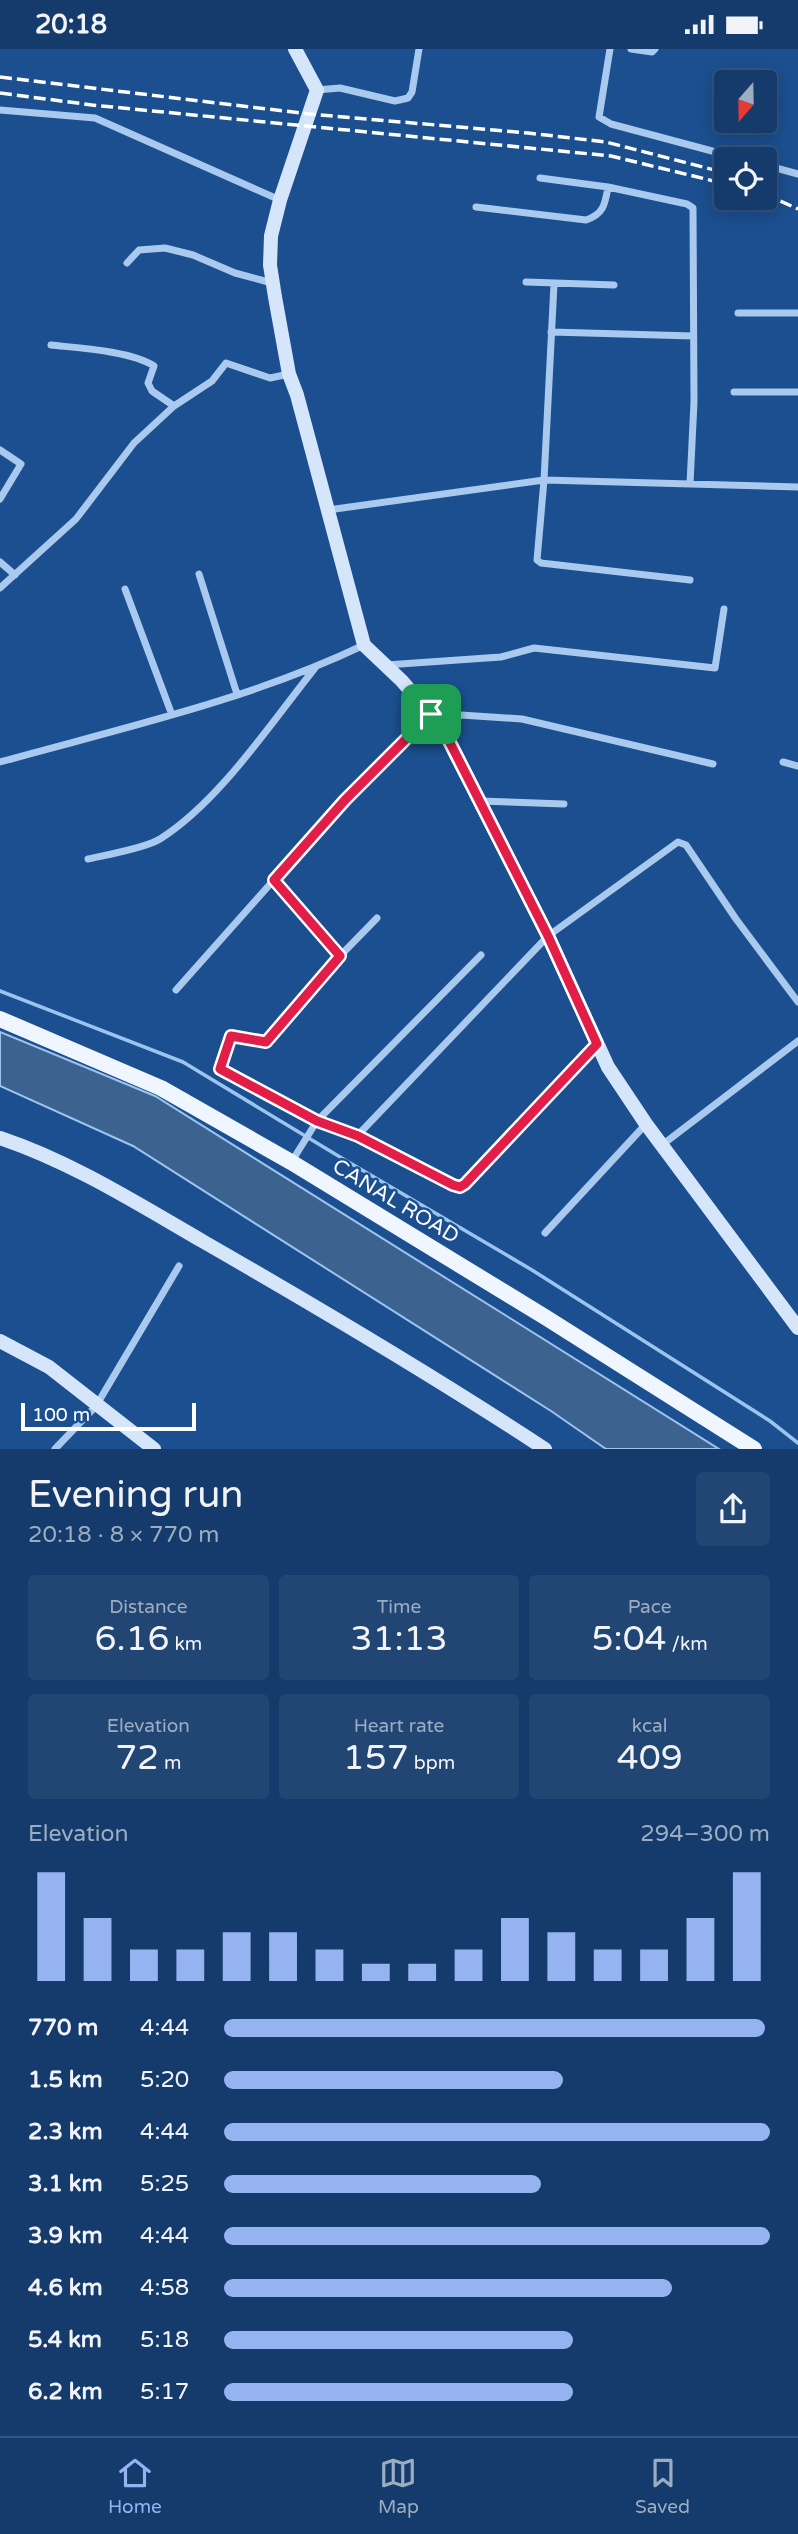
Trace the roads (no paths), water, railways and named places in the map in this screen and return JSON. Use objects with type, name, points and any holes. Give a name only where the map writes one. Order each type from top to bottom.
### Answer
[{"type":"main road","name":"CANAL ROAD","points":[[0,1019],[161,1088],[291,1162],[754,1449]]},
{"type":"street","points":[[295,49],[317,90],[280,200],[271,236],[270,265],[289,374],[364,645],[443,729],[548,936],[608,1067],[661,1145],[795,1319]]},
{"type":"street","points":[[317,90],[340,87],[395,101],[408,99],[412,92],[419,49]]},
{"type":"street","points":[[610,49],[600,117],[611,124],[714,152]]},
{"type":"street","points":[[631,49],[652,52],[655,49]]},
{"type":"street","points":[[0,110],[95,118],[280,200]]},
{"type":"street","points":[[777,168],[798,174]]},
{"type":"street","points":[[540,178],[608,187],[687,204],[693,208],[694,402],[690,485]]},
{"type":"street","points":[[476,207],[586,220],[597,217],[602,212],[608,187]]},
{"type":"street","points":[[127,263],[139,250],[165,247],[193,255],[235,273],[273,283]]},
{"type":"street","points":[[526,282],[614,285]]},
{"type":"street","points":[[554,283],[537,560],[541,563],[690,580]]},
{"type":"street","points":[[738,313],[798,313]]},
{"type":"street","points":[[551,332],[693,336]]},
{"type":"street","points":[[51,345],[107,352],[148,362],[154,366],[148,383],[152,391],[174,406]]},
{"type":"street","points":[[0,588],[76,519],[134,443],[174,406],[212,381],[226,363],[270,378],[289,374]]},
{"type":"street","points":[[734,392],[798,392]]},
{"type":"street","points":[[0,450],[21,464],[0,499]]},
{"type":"street","points":[[328,510],[544,480],[798,487]]},
{"type":"street","points":[[0,562],[15,575]]},
{"type":"street","points":[[199,574],[237,694]]},
{"type":"street","points":[[125,589],[172,715]]},
{"type":"street","points":[[385,665],[501,657],[534,648],[715,668],[724,609]]},
{"type":"street","points":[[0,762],[172,715],[315,668],[364,645]]},
{"type":"street","points":[[88,859],[158,841],[214,794],[315,668]]},
{"type":"street","points":[[176,990],[345,800],[431,714]]},
{"type":"street","points":[[443,729],[461,715],[522,719],[713,764]]},
{"type":"street","points":[[783,762],[798,766]]},
{"type":"street","points":[[479,801],[564,804]]},
{"type":"street","points":[[358,1136],[548,936],[678,842],[682,842],[798,1002]]},
{"type":"street","points":[[274,880],[340,956]]},
{"type":"street","points":[[377,918],[340,956],[266,1042],[231,1036],[220,1069],[317,1121],[358,1136],[460,1187],[597,1044]]},
{"type":"street","points":[[291,1162],[317,1121],[481,955]]},
{"type":"street","points":[[661,1145],[798,1041]]},
{"type":"street","points":[[545,1233],[646,1124]]},
{"type":"street","points":[[0,1137],[79,1170],[273,1281],[485,1409],[545,1449]]},
{"type":"street","points":[[55,1449],[96,1406],[178,1266]]},
{"type":"street","points":[[0,1341],[49,1367],[154,1449]]},
{"type":"water","points":[[0,1032],[155,1096],[719,1449],[606,1449],[551,1411],[133,1146],[0,1086]]},
{"type":"waterway","points":[[0,991],[183,1062],[532,1270],[770,1421],[798,1443]]},
{"type":"railway","points":[[0,77],[309,114],[606,142],[714,170]]},
{"type":"railway","points":[[0,93],[92,105],[611,156],[714,181]]},
{"type":"railway","points":[[777,199],[798,209]]}]
